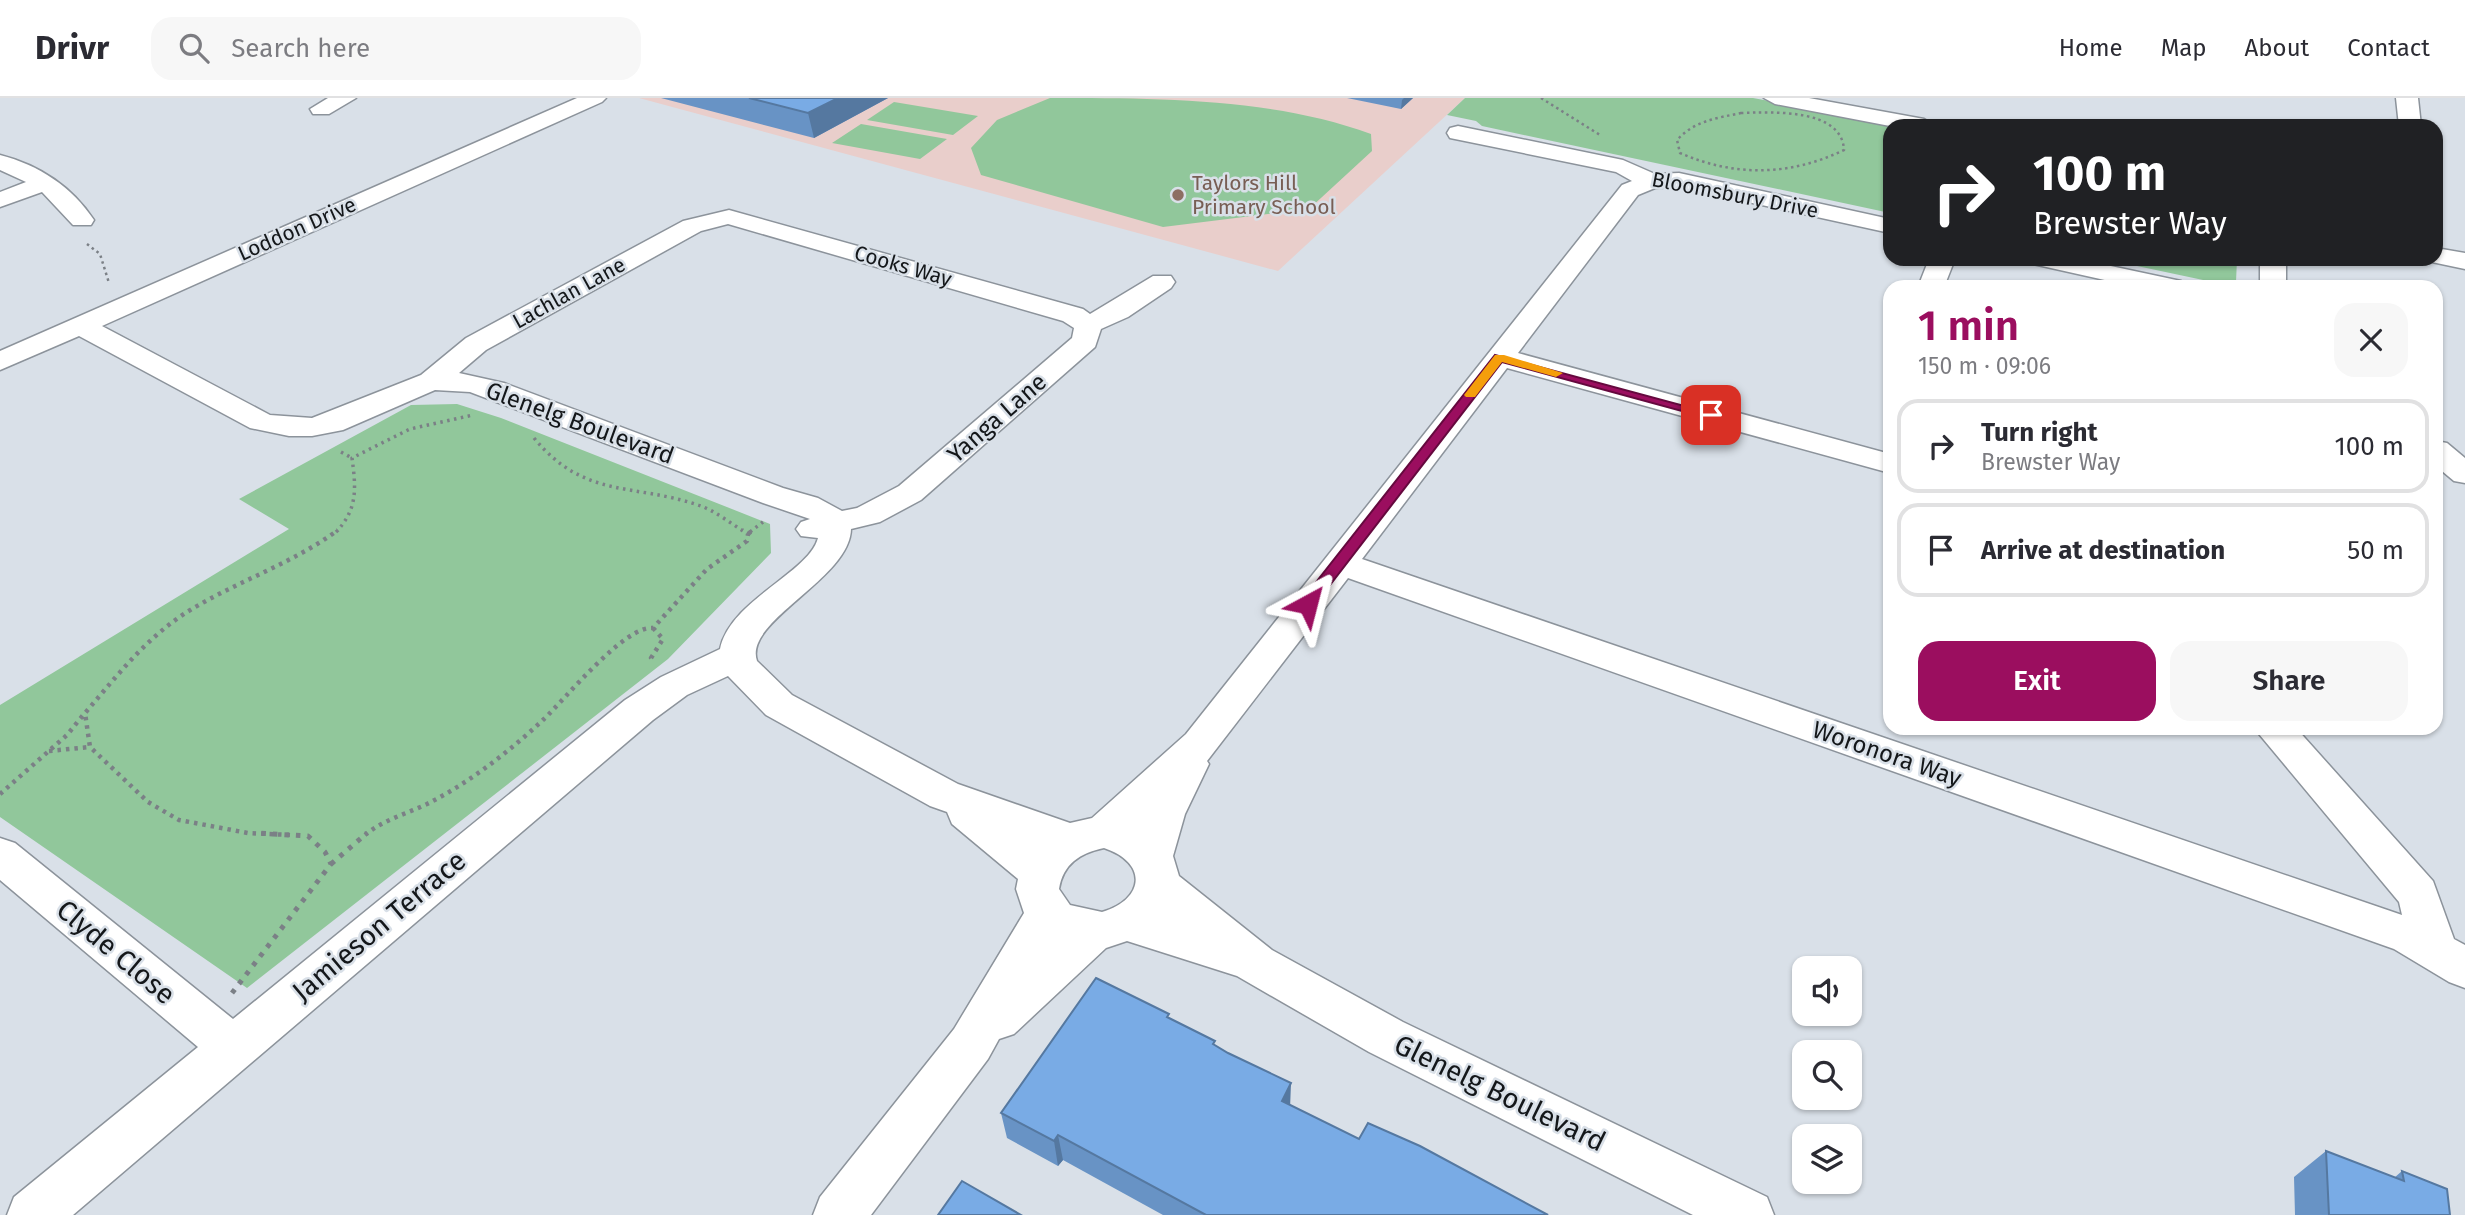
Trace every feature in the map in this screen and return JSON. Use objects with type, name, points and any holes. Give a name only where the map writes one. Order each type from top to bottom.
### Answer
[{"type":"street","points":[[321,109],[345,98]]},
{"type":"street","name":"Loddon Drive","points":[[0,361],[595,98]]},
{"type":"street","points":[[2407,98],[2409,119]]},
{"type":"street","points":[[1780,105],[1883,120]]},
{"type":"street","name":"Bloomsbury Drive","points":[[1458,134],[1623,167],[1651,181],[1679,180],[1883,224]]},
{"type":"street","points":[[10,166],[46,183],[76,211]]},
{"type":"street","points":[[971,1044],[1111,926],[1142,912],[1152,899],[1164,814],[1199,744],[1630,190],[1651,181]]},
{"type":"street","points":[[0,200],[46,183]]},
{"type":"street","name":"Cooks Way","points":[[715,219],[740,219],[1073,315],[1088,325]]},
{"type":"street","name":"Lachlan Lane","points":[[432,381],[476,344],[692,226],[715,219]]},
{"type":"street","points":[[2443,257],[2465,261]]},
{"type":"street","points":[[2074,266],[2140,280]]},
{"type":"street","points":[[1088,325],[1118,311],[1162,282]]},
{"type":"street","name":"Yanga Lane","points":[[823,527],[868,515],[910,493],[1085,341],[1088,325]]},
{"type":"street","name":"Glenelg Boulevard","points":[[79,326],[261,422],[282,428],[318,428],[354,417],[404,391],[432,381],[451,380],[494,389],[774,496],[782,507],[823,527]]},
{"type":"street","points":[[1499,358],[1883,462]]},
{"type":"street","points":[[2443,456],[2465,474]]},
{"type":"street","points":[[823,527],[794,568],[730,622],[712,649],[725,660],[725,683],[752,701],[779,705],[944,795],[1087,836],[1124,835],[1140,843],[1155,870]]},
{"type":"street","name":"Woronora Way","points":[[1339,563],[2410,936],[2450,958]]},
{"type":"street","name":"Jamieson Terrace","points":[[33,1215],[639,710],[725,660]]},
{"type":"street","name":"Woronora Way","points":[[2279,735],[2418,894],[2450,958]]},
{"type":"street","points":[[839,1215],[971,1044],[1044,892],[1056,848],[1087,836],[1199,744]]},
{"type":"street","points":[[944,795],[1044,892],[1077,928],[1111,926]]},
{"type":"street","name":"Clyde Close","points":[[0,855],[234,1048]]},
{"type":"street","name":"Glenelg Boulevard","points":[[1155,870],[1256,964],[1386,1037],[1748,1215]]},
{"type":"street","name":"Glenelg Boulevard","points":[[1111,926],[1256,964]]},
{"type":"path","points":[[1780,105],[1833,128],[1842,135],[1846,143],[1844,150],[1828,159],[1808,164],[1746,170],[1725,169],[1697,161],[1680,153],[1676,145],[1684,132],[1704,121],[1780,105]]},
{"type":"path","points":[[76,211],[67,233],[100,254],[109,285]]},
{"type":"path","points":[[352,458],[410,429],[475,415]]},
{"type":"path","points":[[199,1021],[230,996],[331,864],[377,825],[428,803],[482,770],[542,721],[622,641],[645,626],[653,628],[707,569],[747,541],[748,534],[719,513],[700,505],[598,484],[571,473],[548,455],[530,434]]},
{"type":"path","points":[[341,452],[352,458]]},
{"type":"path","points":[[0,794],[48,751],[85,713],[143,645],[164,628],[189,611],[336,532],[351,519],[356,493],[352,458]]},
{"type":"path","points":[[85,713],[90,747],[148,802],[178,820],[248,833],[308,836],[325,852],[331,864]]},
{"type":"path","points":[[48,751],[90,747]]},
{"type":"shaded area","name":"Taylors Hill Primary School","points":[[639,98],[1465,98],[1278,271]]},
{"type":"green space","points":[[1050,98],[1214,102],[1294,113],[1371,134],[1372,151],[1309,209],[1163,227],[981,175],[971,148],[997,120]]},
{"type":"green space","points":[[1465,98],[1753,98],[1883,122],[1883,212],[1482,126],[1476,121],[1447,115]]},
{"type":"green space","points":[[894,102],[978,116],[953,135],[867,120]]},
{"type":"green space","points":[[861,124],[947,139],[920,159],[832,143]]},
{"type":"green space","points":[[2137,266],[2237,266],[2236,280],[2203,280]]},
{"type":"green space","points":[[457,404],[501,418],[770,524],[771,553],[668,659],[247,988],[0,817],[0,705],[289,529],[239,499],[411,405]]},
{"type":"building","points":[[749,98],[838,98],[808,113]]},
{"type":"building","points":[[1096,978],[1169,1014],[1167,1017],[1215,1041],[1213,1044],[1228,1053],[1291,1083],[1282,1101],[1359,1139],[1368,1123],[1420,1146],[1548,1215],[1206,1215],[1058,1135],[1054,1141],[1001,1113]]},
{"type":"building","points":[[2326,1151],[2404,1181],[2402,1171],[2447,1189],[2450,1215],[2329,1215]]},
{"type":"building","points":[[962,1181],[1021,1215],[938,1215]]},
{"type":"slow traffic","points":[[1470,395],[1499,358],[1556,373]]},
{"type":"place","name":"Taylors Hill Primary School","points":[[1178,195]]},
{"type":"route","points":[[1308,604],[1499,358],[1711,415]]}]
